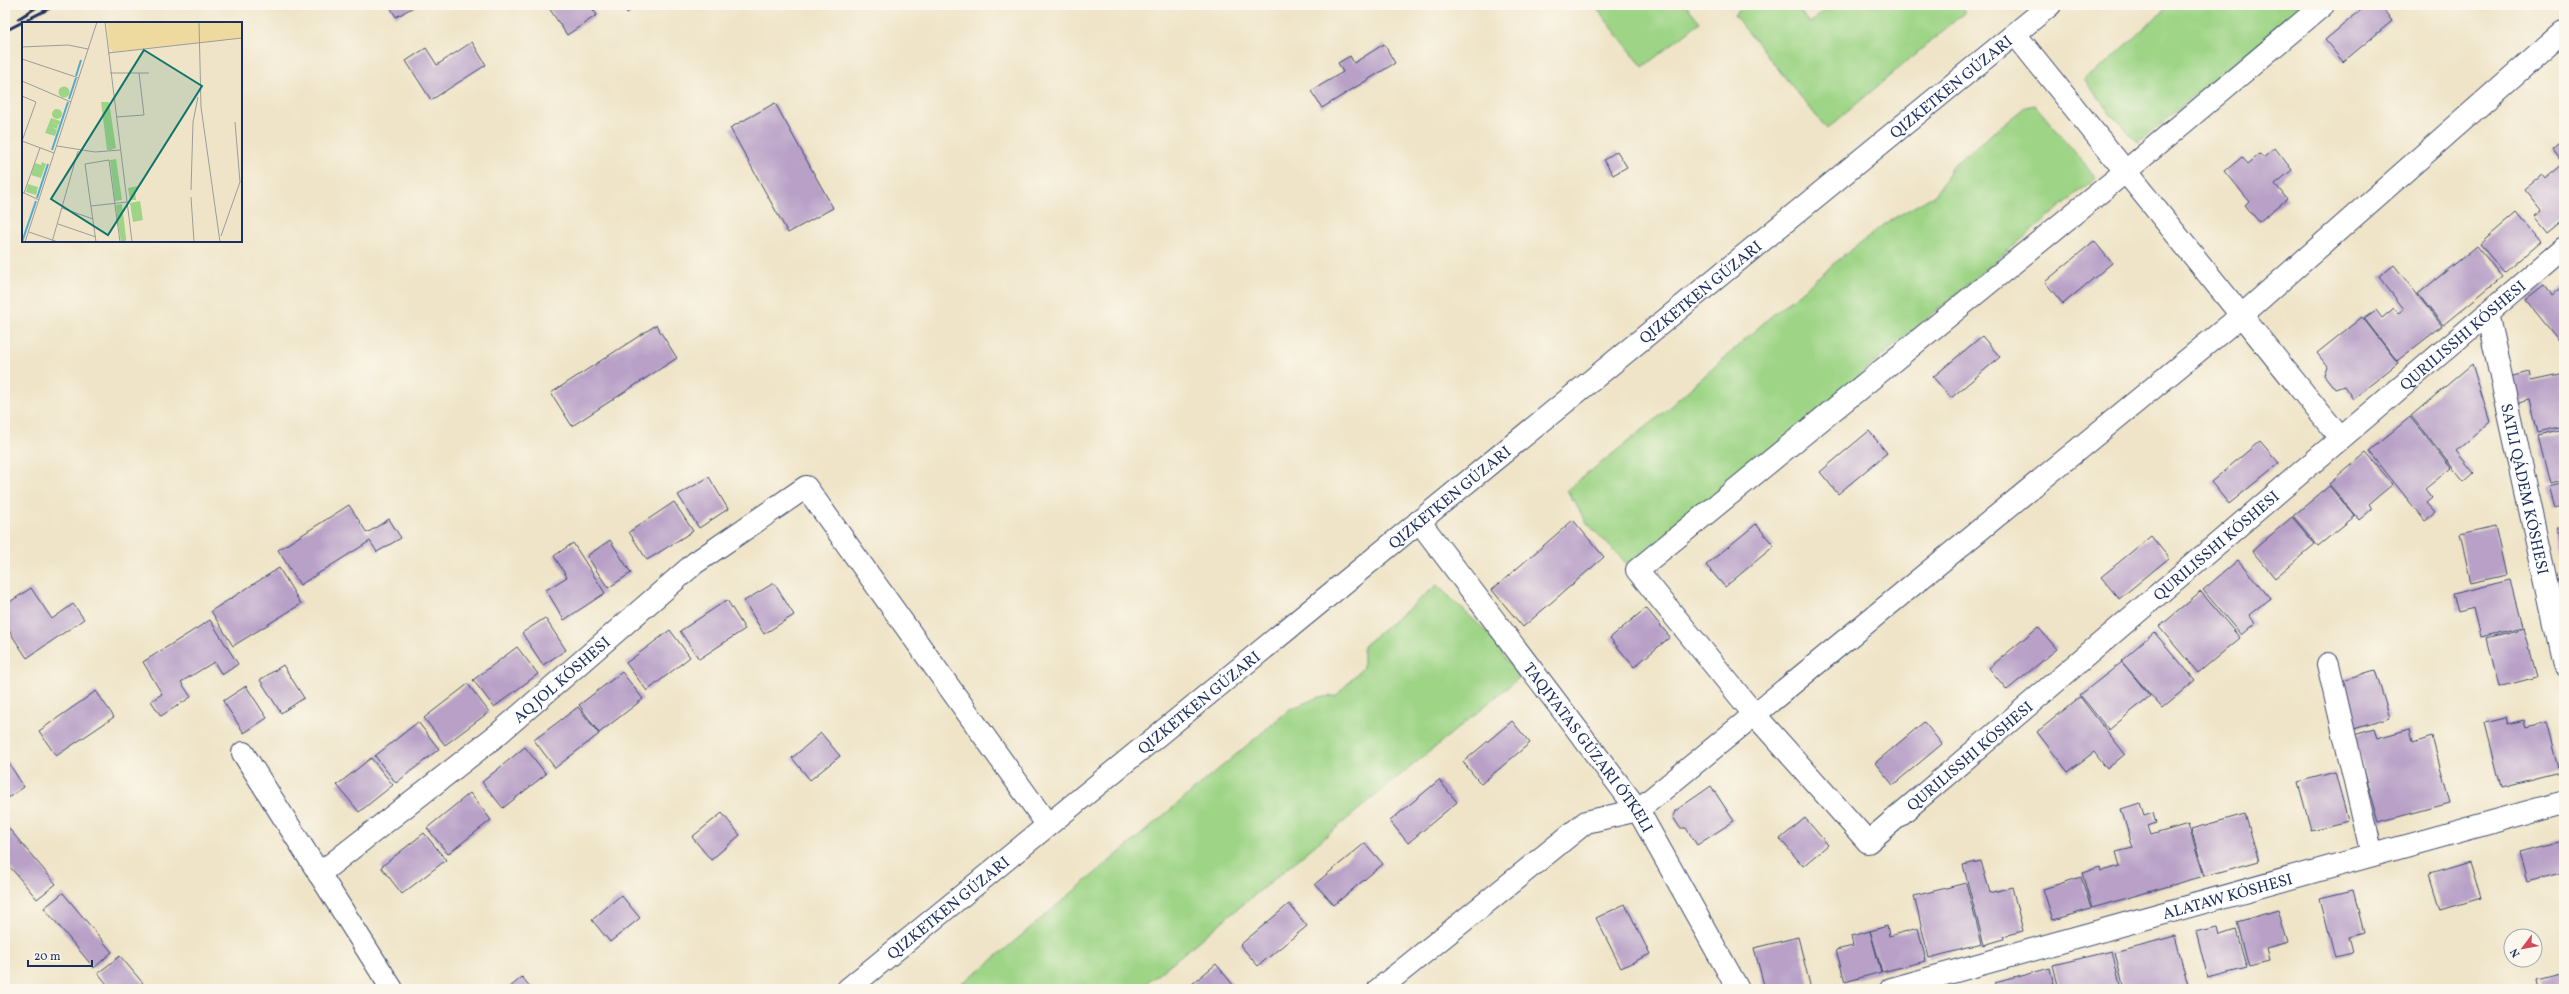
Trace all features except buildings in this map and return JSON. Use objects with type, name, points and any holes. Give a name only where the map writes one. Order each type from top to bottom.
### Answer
[{"type":"street","points":[[848,989],[1047,824],[2050,5]]},
{"type":"street","points":[[2323,5],[2126,171],[1636,570],[1754,714],[1868,842],[2564,248]]},
{"type":"street","points":[[1379,989],[1586,822],[1638,810],[2242,315],[2564,31]]},
{"type":"street","points":[[2015,34],[2340,438]]},
{"type":"street","points":[[2487,313],[2564,665]]},
{"type":"street","name":"AQ JOL KÓSHESI","points":[[319,874],[497,735],[695,563],[806,487],[1047,824]]},
{"type":"street","points":[[1418,521],[1638,810],[1738,989]]},
{"type":"street","points":[[2328,664],[2372,855]]},
{"type":"street","points":[[243,753],[392,989]]},
{"type":"street","name":"ALATAW KÓSHESI","points":[[1891,989],[2564,802]]},
{"type":"green space","points":[[1594,5],[1686,5],[1700,22],[1643,67]]},
{"type":"green space","points":[[1746,5],[1795,5],[1810,23],[1831,5],[1964,5],[1964,13],[1827,129],[1734,15]]},
{"type":"green space","points":[[2169,5],[2306,5],[2138,142],[2111,115],[2084,79],[2110,60]]},
{"type":"green space","points":[[2035,105],[2096,177],[1630,567],[1587,523],[1567,490],[1655,420],[1769,318],[1842,257],[1889,221],[1935,195],[1953,165],[2025,107]]},
{"type":"green space","points":[[1437,585],[1490,635],[1519,678],[1140,989],[953,989],[985,966],[1290,709],[1319,697],[1336,696],[1363,667],[1363,646]]},
{"type":"railway","points":[[18,19],[40,5]]},
{"type":"railway","points":[[23,22],[56,5]]},
{"type":"railway","points":[[5,31],[22,22]]}]
